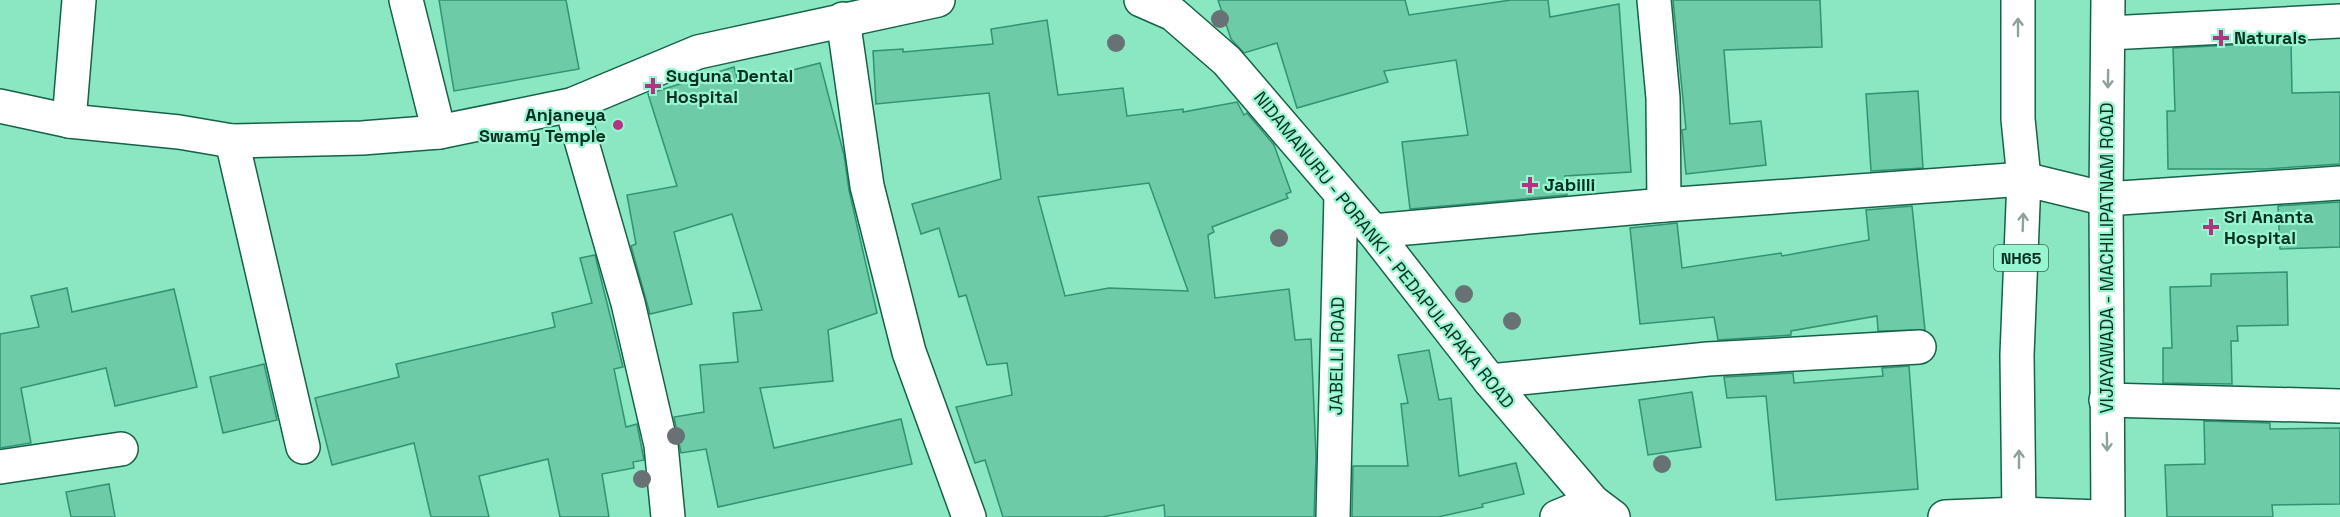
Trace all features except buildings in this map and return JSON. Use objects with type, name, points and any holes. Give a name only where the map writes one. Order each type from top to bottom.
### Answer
[{"type":"main road","points":[[69,121],[79,0]]},
{"type":"main road","points":[[406,0],[439,132]]},
{"type":"main road","points":[[0,106],[69,121],[178,132],[232,141],[362,138],[439,132],[572,105],[698,52],[938,0]]},
{"type":"main road","name":"NIDAMANURU - PORANKI - PEDAPULAPAKA ROAD","points":[[1141,0],[1173,14],[1227,61],[1373,231],[1490,381],[1604,510]]},
{"type":"main road","points":[[1654,0],[1663,98],[1664,205]]},
{"type":"main road","name":"NH65","points":[[2018,0],[2018,119],[2024,179],[2017,356],[2019,516]]},
{"type":"main road","name":"VIJAYAWADA - MACHILIPATNAM ROAD","points":[[2108,0],[2106,199],[2108,517]]},
{"type":"main road","points":[[843,19],[867,186],[909,352],[969,517]]},
{"type":"main road","points":[[2109,33],[2340,21]]},
{"type":"main road","points":[[572,105],[628,303],[661,445],[668,517]]},
{"type":"main road","points":[[232,141],[303,447]]},
{"type":"main road","points":[[1373,231],[1664,205],[2024,179],[2106,199],[2340,183]]},
{"type":"main road","name":"JABELLI ROAD","points":[[1333,517],[1341,195]]},
{"type":"main road","points":[[1490,381],[1708,360],[1919,347]]},
{"type":"main road","points":[[2106,400],[2340,406]]},
{"type":"main road","points":[[0,467],[121,449]]},
{"type":"main road","points":[[1557,517],[1604,510]]},
{"type":"main road","points":[[1945,517],[2100,517]]},
{"type":"place","name":"Naturals","points":[[2221,38]]},
{"type":"place","name":"Suguna Dental Hospital","points":[[653,86]]},
{"type":"place","name":"Anjaneya Swamy Temple","points":[[618,125]]},
{"type":"place","name":"Jabilli","points":[[1530,185]]},
{"type":"place","name":"Sri Ananta Hospital","points":[[2211,227]]}]
